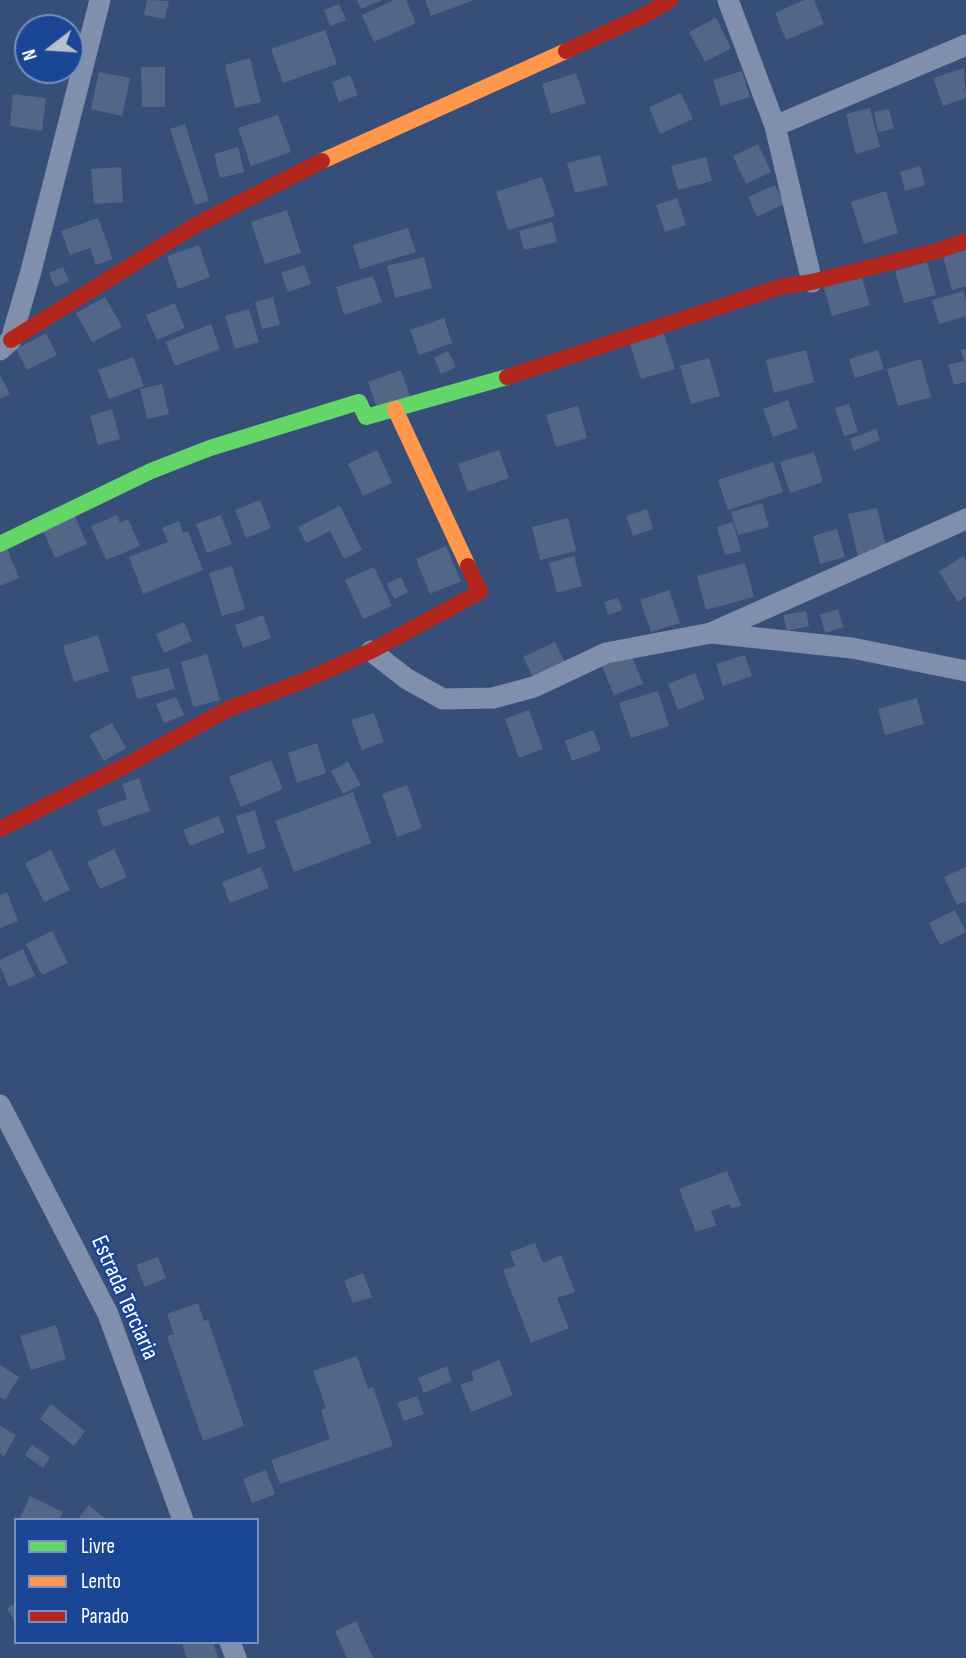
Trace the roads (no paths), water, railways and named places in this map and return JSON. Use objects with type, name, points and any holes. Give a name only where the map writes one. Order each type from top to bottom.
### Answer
[{"type":"street","points":[[5,345],[31,271],[100,0]]},
{"type":"street","points":[[5,345],[196,225],[299,171],[643,16],[670,0]]},
{"type":"street","points":[[728,0],[775,126],[812,282]]},
{"type":"street","points":[[775,126],[966,45]]},
{"type":"street","points":[[0,544],[151,471],[210,448],[359,402],[366,417],[489,383],[780,287],[812,282],[937,251],[966,241]]},
{"type":"street","points":[[0,829],[125,766],[228,709],[301,682],[371,651],[480,592],[395,409]]},
{"type":"street","points":[[371,651],[407,679],[443,699],[493,698],[534,687],[606,653],[711,633],[966,519]]},
{"type":"street","points":[[711,633],[852,648],[966,671]]},
{"type":"street","name":"Estrada Terciaria","points":[[0,1105],[108,1314],[182,1518]]}]
